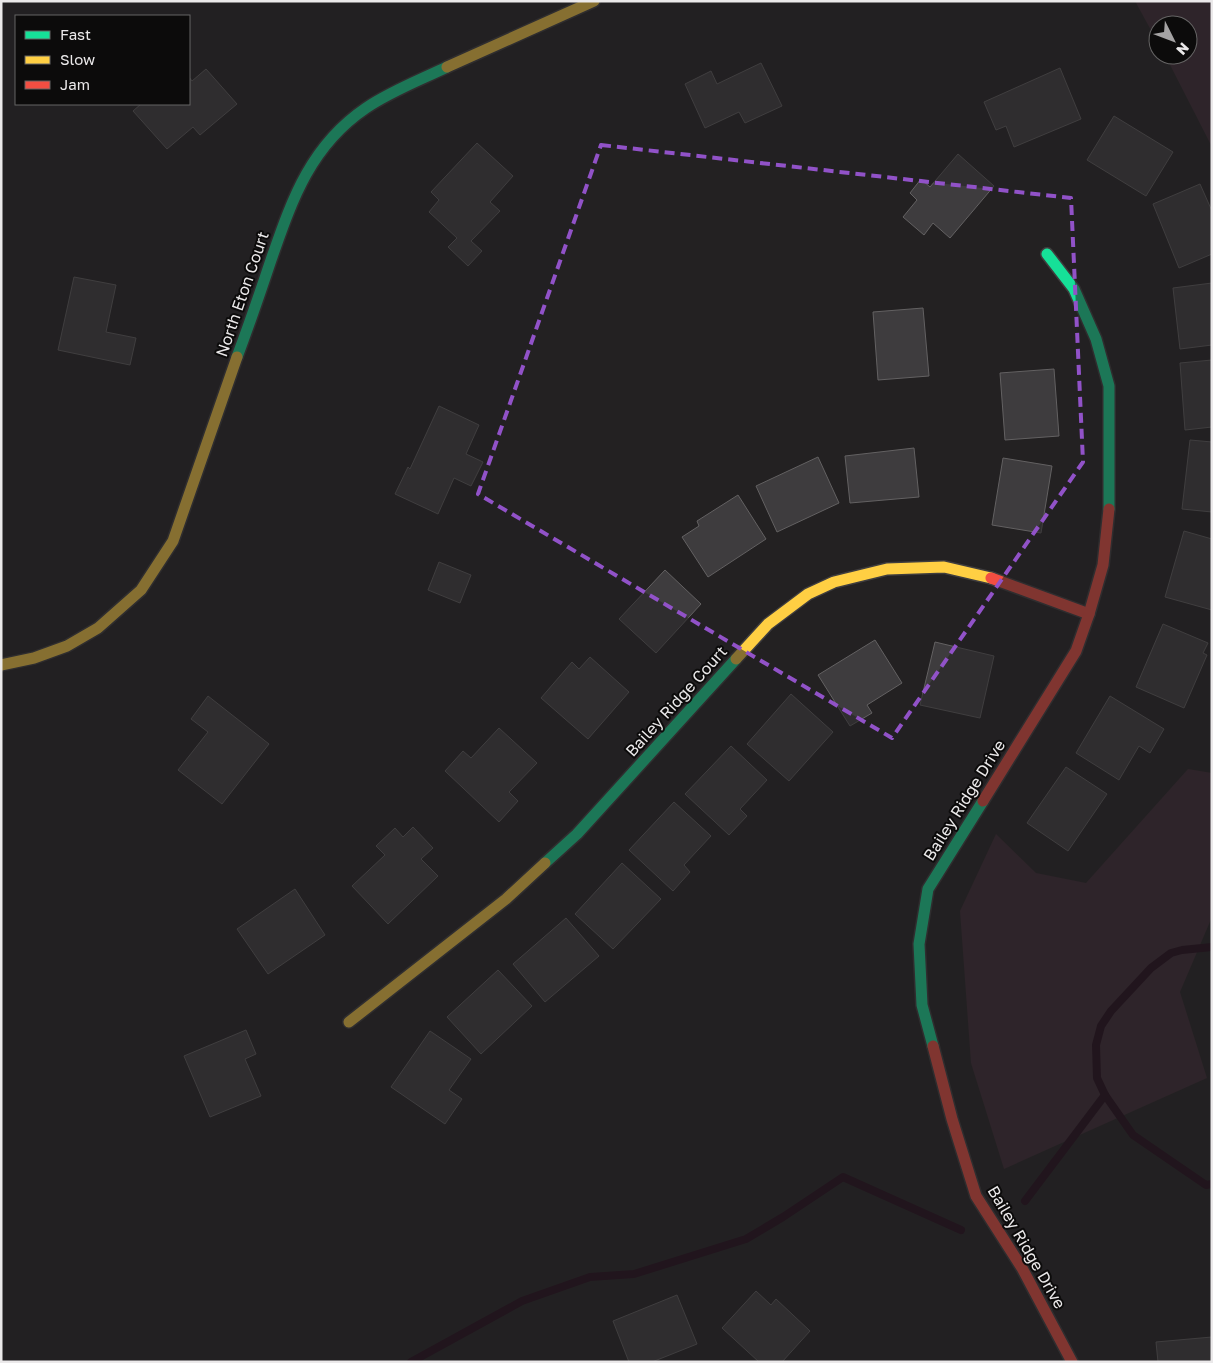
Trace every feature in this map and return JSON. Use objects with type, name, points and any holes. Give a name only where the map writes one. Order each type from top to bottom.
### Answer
[{"type":"street","name":"North Eton Court","points":[[1,665],[34,658],[67,646],[98,628],[141,590],[173,541],[292,201],[309,168],[337,133],[365,109],[397,90],[594,1]]},
{"type":"street","name":"Bailey Ridge Drive","points":[[1047,254],[1074,289],[1096,339],[1109,386],[1109,511],[1103,564],[1076,651],[928,889],[919,944],[922,1005],[952,1119],[976,1196],[1022,1268],[1072,1362]]},
{"type":"street","name":"Bailey Ridge Court","points":[[349,1022],[506,899],[577,834],[768,624],[808,594],[834,582],[887,568],[944,567],[983,575],[1089,614]]},
{"type":"highlighted area","points":[[601,145],[1071,198],[1083,462],[892,738],[478,494]]},
{"type":"shaded area","points":[[1135,1],[1212,1],[1212,147],[1170,65],[1198,65],[1198,15],[1148,15],[1148,25]]},
{"type":"shaded area","points":[[1188,769],[1212,773],[1212,917],[1180,992],[1207,1078],[1004,1169],[971,1063],[960,911],[996,834],[1036,873],[1086,883]]},
{"type":"building","points":[[761,63],[782,106],[745,123],[739,112],[705,128],[685,84],[711,71],[717,84]]},
{"type":"building","points":[[1060,68],[1081,119],[1014,147],[1006,126],[996,130],[984,102]]},
{"type":"building","points":[[206,69],[237,104],[200,135],[193,127],[167,149],[133,111],[140,105],[190,105],[190,78],[192,81]]},
{"type":"building","points":[[1114,116],[1173,152],[1146,196],[1087,160]]},
{"type":"building","points":[[477,143],[513,176],[490,202],[500,211],[471,241],[482,251],[468,266],[448,247],[457,238],[429,212],[439,200],[431,192]]},
{"type":"building","points":[[958,154],[994,186],[950,238],[933,223],[924,235],[903,217],[917,200],[910,193],[921,179],[930,187]]},
{"type":"building","points":[[1200,184],[1212,211],[1212,254],[1179,268],[1153,204]]},
{"type":"building","points":[[74,277],[116,285],[106,332],[136,338],[130,365],[58,350]]},
{"type":"building","points":[[1212,283],[1212,345],[1180,349],[1173,288]]},
{"type":"building","points":[[923,308],[929,376],[878,380],[873,312]]},
{"type":"building","points":[[1212,360],[1212,427],[1185,430],[1180,363]]},
{"type":"building","points":[[1054,369],[1059,436],[1005,440],[1000,373]]},
{"type":"building","points":[[439,406],[479,425],[466,454],[483,462],[471,486],[454,478],[438,514],[395,494],[408,467],[410,469]]},
{"type":"building","points":[[1190,440],[1212,442],[1212,512],[1182,509]]},
{"type":"building","points":[[914,448],[919,497],[850,503],[845,456]]},
{"type":"building","points":[[818,457],[839,503],[777,532],[756,486]]},
{"type":"building","points":[[1003,458],[1052,466],[1041,533],[992,525]]},
{"type":"building","points":[[738,495],[766,539],[708,577],[682,537],[699,526],[697,521]]},
{"type":"building","points":[[1184,531],[1212,539],[1212,610],[1165,597]]},
{"type":"building","points":[[439,562],[471,575],[460,603],[428,590]]},
{"type":"building","points":[[665,570],[701,604],[656,653],[619,619]]},
{"type":"building","points":[[1163,624],[1208,643],[1203,653],[1207,655],[1184,708],[1136,687]]},
{"type":"building","points":[[875,640],[902,683],[867,705],[872,713],[850,726],[818,675]]},
{"type":"building","points":[[935,642],[994,656],[980,718],[920,705]]},
{"type":"building","points":[[590,657],[629,692],[588,739],[541,698],[572,662],[579,669]]},
{"type":"building","points":[[791,694],[833,732],[789,781],[747,744]]},
{"type":"building","points":[[208,696],[269,744],[222,804],[178,770],[208,732],[191,719]]},
{"type":"building","points":[[1110,696],[1164,729],[1150,753],[1139,746],[1119,780],[1076,753]]},
{"type":"building","points":[[499,728],[537,763],[509,792],[518,801],[499,822],[445,771],[463,751],[471,758]]},
{"type":"building","points":[[731,746],[767,780],[740,809],[747,816],[729,835],[685,794]]},
{"type":"building","points":[[1066,767],[1107,794],[1068,851],[1027,823]]},
{"type":"building","points":[[674,802],[711,836],[684,865],[690,872],[673,891],[629,850]]},
{"type":"building","points":[[413,827],[433,848],[421,859],[438,876],[388,924],[352,886],[385,855],[376,846],[395,828],[403,837]]},
{"type":"building","points":[[622,863],[661,899],[613,949],[575,914]]},
{"type":"building","points":[[295,889],[325,935],[268,974],[237,929]]},
{"type":"building","points":[[566,918],[599,956],[545,1002],[513,964]]},
{"type":"building","points":[[498,970],[532,1006],[481,1054],[447,1017]]},
{"type":"building","points":[[246,1030],[256,1054],[245,1059],[261,1096],[210,1117],[184,1056]]},
{"type":"building","points":[[430,1031],[471,1059],[449,1090],[462,1099],[445,1124],[391,1087]]},
{"type":"building","points":[[756,1291],[771,1305],[776,1299],[810,1331],[782,1362],[759,1362],[722,1328]]},
{"type":"building","points":[[677,1295],[697,1344],[652,1362],[629,1362],[613,1321]]},
{"type":"building","points":[[1212,1337],[1212,1362],[1158,1362],[1156,1342]]},
{"type":"waterway","points":[[1212,947],[1171,953],[1151,968],[1111,1011],[1101,1026],[1096,1045],[1097,1078],[1105,1095],[1133,1135],[1206,1185],[1212,1184]]},
{"type":"waterway","points":[[1025,1201],[1105,1095]]},
{"type":"waterway","points":[[411,1362],[522,1301],[590,1277],[634,1274],[746,1239],[843,1177],[961,1230]]},
{"type":"traffic: fast","points":[[237,357],[287,216],[305,176],[330,139],[366,108],[395,91],[447,67]]},
{"type":"traffic: fast","points":[[1047,254],[1074,289],[1096,339],[1109,386],[1109,509]]},
{"type":"traffic: fast","points":[[545,863],[577,834],[736,659]]},
{"type":"traffic: fast","points":[[933,1046],[922,1005],[919,944],[928,889],[983,801]]},
{"type":"traffic: slow","points":[[447,67],[594,1]]},
{"type":"traffic: slow","points":[[1,665],[34,658],[67,646],[98,628],[141,590],[173,541],[237,357]]},
{"type":"traffic: slow","points":[[736,659],[768,624],[808,594],[834,582],[887,569],[944,567],[991,578]]},
{"type":"traffic: slow","points":[[349,1022],[506,899],[545,863]]},
{"type":"traffic: jam","points":[[983,801],[1076,651],[1103,565],[1109,509]]},
{"type":"traffic: jam","points":[[991,578],[1089,614]]},
{"type":"traffic: jam","points":[[933,1046],[952,1119],[976,1196],[1022,1268],[1072,1362]]}]
